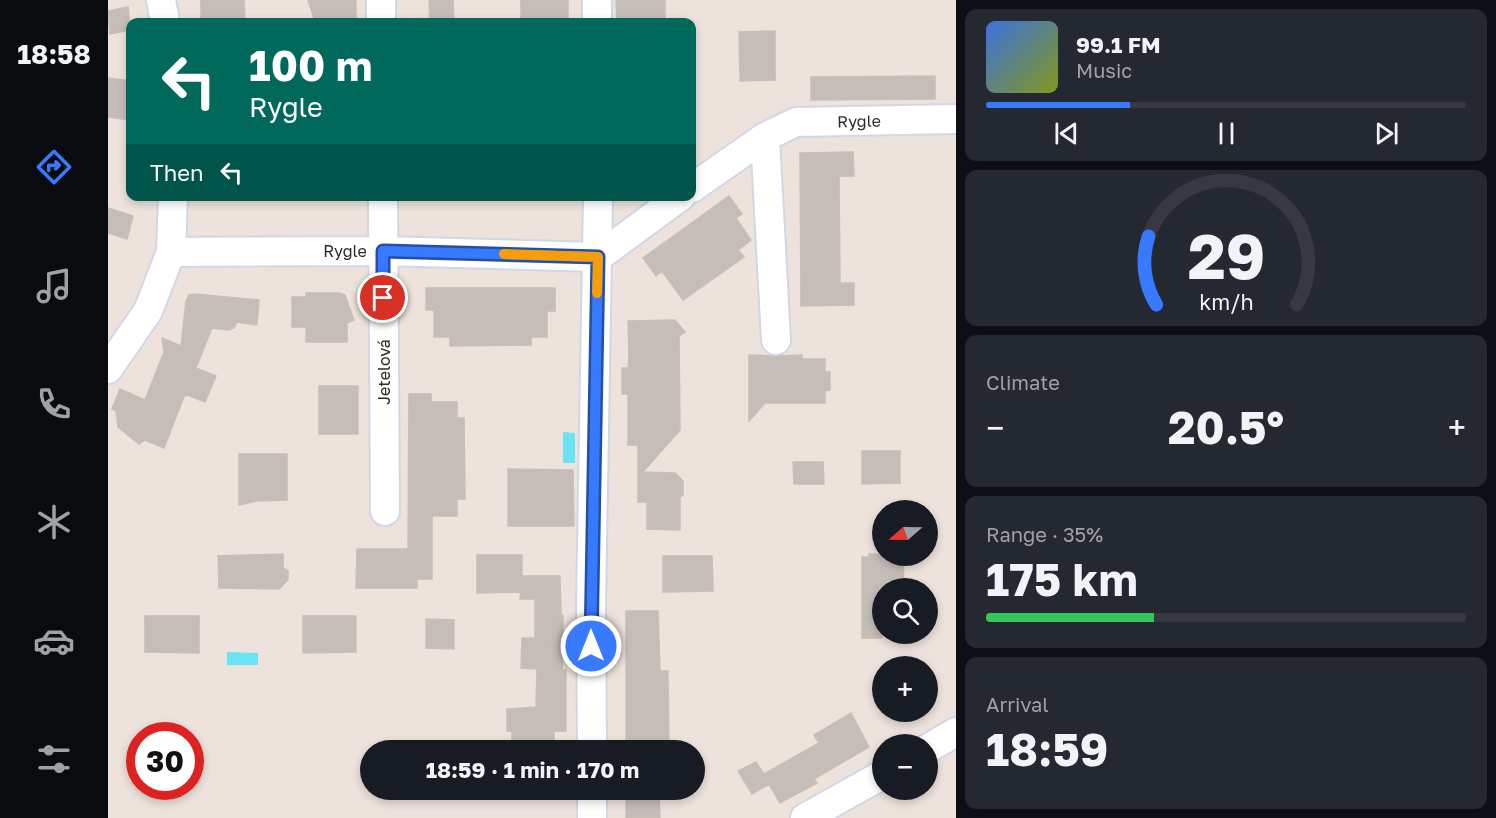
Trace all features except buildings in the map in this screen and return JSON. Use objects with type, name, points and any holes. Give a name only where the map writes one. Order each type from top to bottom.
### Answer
[{"type":"street","points":[[161,0],[164,18]]},
{"type":"street","points":[[381,0],[381,18]]},
{"type":"street","points":[[597,0],[597,18]]},
{"type":"street","name":"Rygle","points":[[696,186],[765,137],[796,122],[956,119]]},
{"type":"street","points":[[765,137],[776,340]]},
{"type":"street","points":[[108,369],[148,311],[171,252],[173,201]]},
{"type":"street","name":"Jetelová","points":[[382,201],[385,511]]},
{"type":"street","points":[[592,740],[591,604],[598,201]]},
{"type":"street","points":[[598,257],[674,201]]},
{"type":"street","name":"Rygle","points":[[171,252],[383,251],[598,257]]},
{"type":"street","points":[[938,743],[956,732]]},
{"type":"street","points":[[805,818],[872,781]]},
{"type":"street","points":[[592,800],[592,818]]},
{"type":"water","points":[[563,432],[575,433],[575,463],[563,463]]},
{"type":"water","points":[[227,652],[258,653],[258,665],[227,665]]},
{"type":"slow traffic","points":[[504,254],[598,257],[597,293]]},
{"type":"route","points":[[383,298],[383,251],[598,257],[591,646]]}]
